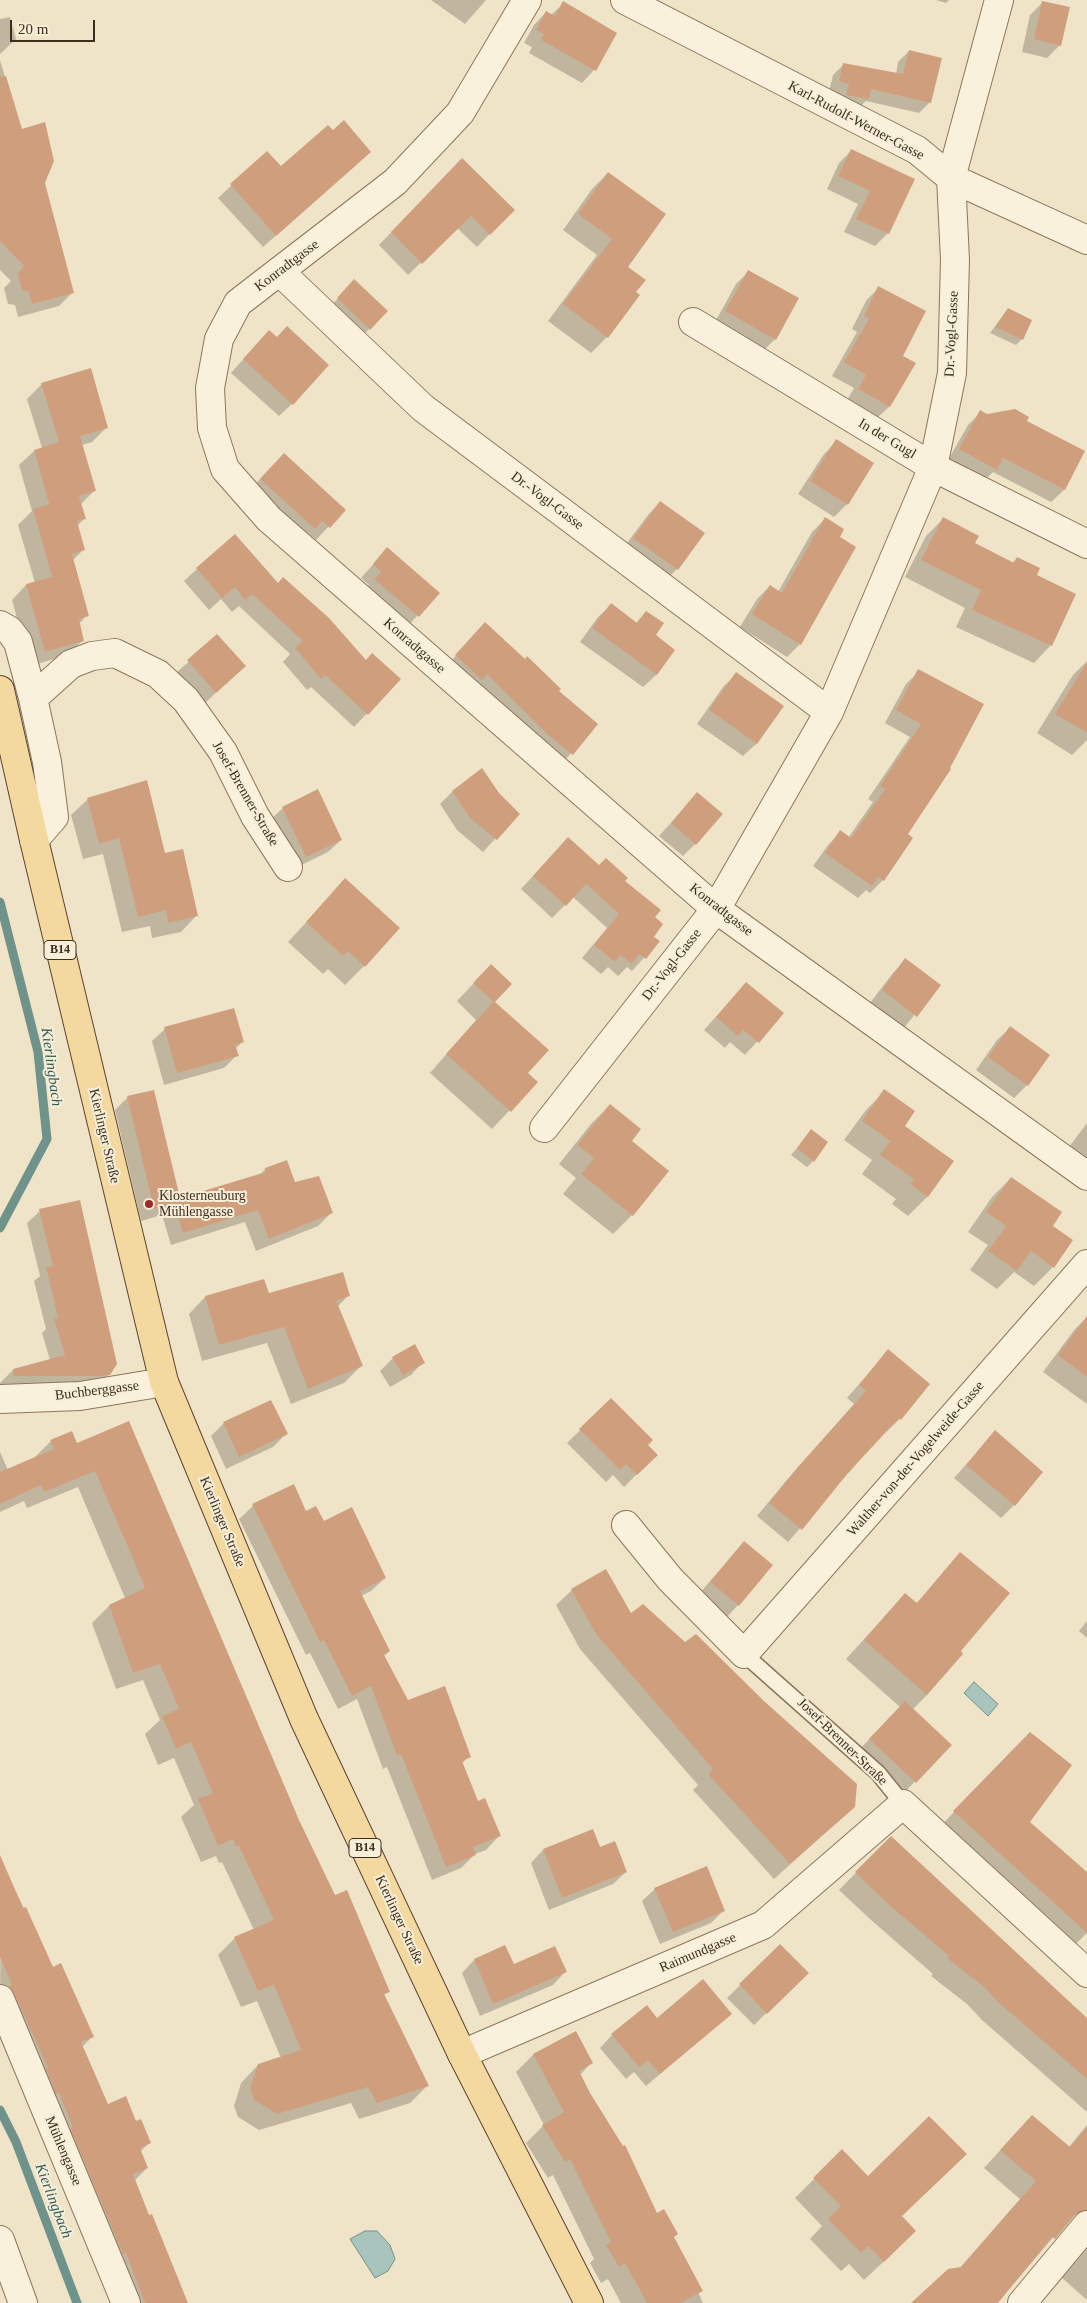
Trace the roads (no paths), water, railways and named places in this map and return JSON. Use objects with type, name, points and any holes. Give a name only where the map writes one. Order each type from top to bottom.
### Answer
[{"type":"main road","name":"Kierlinger Straße","points":[[0,690],[34,840],[164,1382],[304,1719],[462,2054],[589,2303]]},
{"type":"street","name":"Konradtgasse","points":[[526,0],[460,113],[395,182],[238,303],[219,339],[210,388],[212,428],[225,469],[269,520],[716,909],[1087,1176]]},
{"type":"street","name":"Karl-Rudolf-Werner-Gasse","points":[[624,0],[916,150],[951,178],[1087,240]]},
{"type":"street","name":"Dr.-Vogl-Gasse","points":[[544,1128],[716,909],[829,712],[933,467],[952,373],[955,260],[951,178],[999,0]]},
{"type":"street","name":"Dr.-Vogl-Gasse","points":[[280,272],[424,408],[829,712]]},
{"type":"street","name":"In der Gugl","points":[[693,322],[933,467],[1087,544]]},
{"type":"street","points":[[0,625],[9,630],[18,642],[34,698],[47,762],[54,817],[34,840]]},
{"type":"street","name":"Josef-Brenner-Straße","points":[[34,698],[71,664],[92,656],[115,653],[158,674],[186,700],[223,752],[255,816],[288,868]]},
{"type":"street","name":"Walther-von-der-Vogelweide-Gasse","points":[[744,1654],[1087,1264]]},
{"type":"street","name":"Buchberggasse","points":[[0,1399],[80,1396],[164,1382]]},
{"type":"street","name":"Josef-Brenner-Straße","points":[[626,1526],[670,1579],[744,1654]]},
{"type":"street","name":"Josef-Brenner-Straße","points":[[903,1804],[1087,1973]]},
{"type":"street","name":"Raimundgasse","points":[[462,2054],[763,1925],[903,1804]]},
{"type":"street","name":"Mühlengasse","points":[[0,1999],[126,2303]]},
{"type":"street","points":[[1022,2303],[1087,2225]]},
{"type":"street","points":[[0,2240],[23,2303]]},
{"type":"lane","name":"Josef-Brenner-Straße","points":[[744,1654],[878,1773],[903,1804]]},
{"type":"water","points":[[974,1682],[998,1704],[988,1716],[964,1693]]},
{"type":"water","points":[[365,2231],[377,2231],[390,2245],[395,2259],[388,2271],[375,2278],[350,2239]]},
{"type":"waterway","name":"Kierlingbach","points":[[0,902],[38,1052],[47,1139],[0,1228]]},
{"type":"waterway","name":"Kierlingbach","points":[[0,2110],[16,2142],[77,2303]]},
{"type":"place","name":"Klosterneuburg Mühlengasse","points":[[149,1204]]}]
